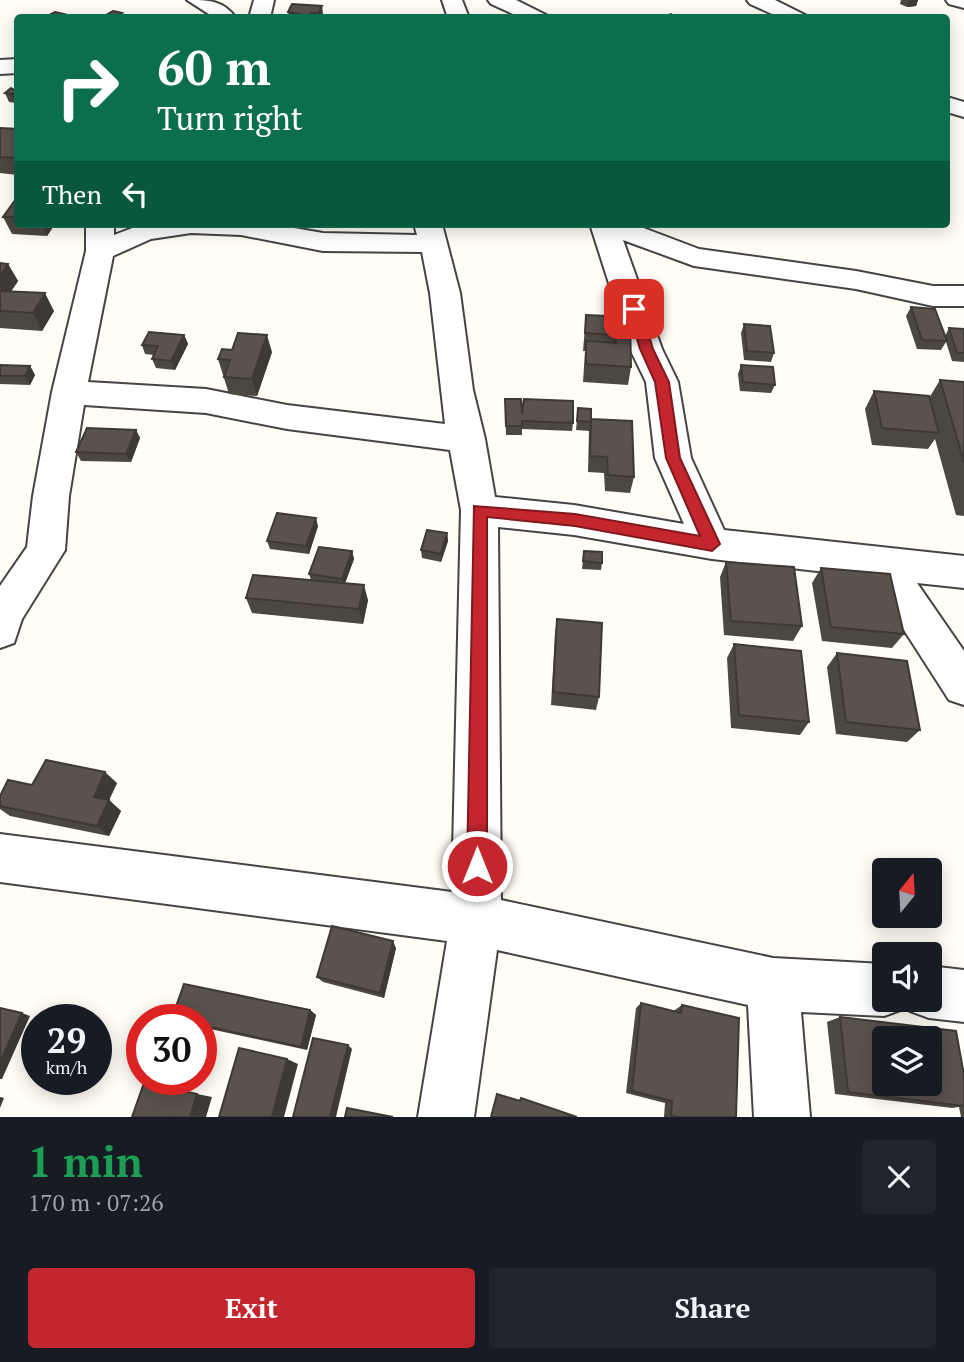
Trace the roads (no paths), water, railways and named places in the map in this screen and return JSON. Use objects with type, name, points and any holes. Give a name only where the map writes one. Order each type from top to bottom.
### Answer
[{"type":"street","points":[[197,0],[223,14]]},
{"type":"street","points":[[498,0],[532,14]]},
{"type":"street","points":[[757,0],[791,14]]},
{"type":"street","points":[[956,0],[964,2]]},
{"type":"street","points":[[0,631],[3,615],[46,550],[51,495],[100,237],[171,228]]},
{"type":"street","points":[[251,228],[323,242],[431,234],[445,293],[456,390],[468,439],[480,510],[476,920],[446,1117]]},
{"type":"street","points":[[607,228],[646,349],[662,382],[673,458],[712,544]]},
{"type":"street","points":[[617,228],[694,257],[856,280],[933,296],[964,296]]},
{"type":"street","points":[[69,391],[206,401],[287,416],[468,439]]},
{"type":"street","points":[[480,510],[575,520],[712,544],[964,572]]},
{"type":"street","points":[[882,564],[964,686]]},
{"type":"street","points":[[0,858],[476,920],[773,984],[872,989]]},
{"type":"street","points":[[773,984],[782,1117]]},
{"type":"street","points":[[942,993],[964,996]]}]
